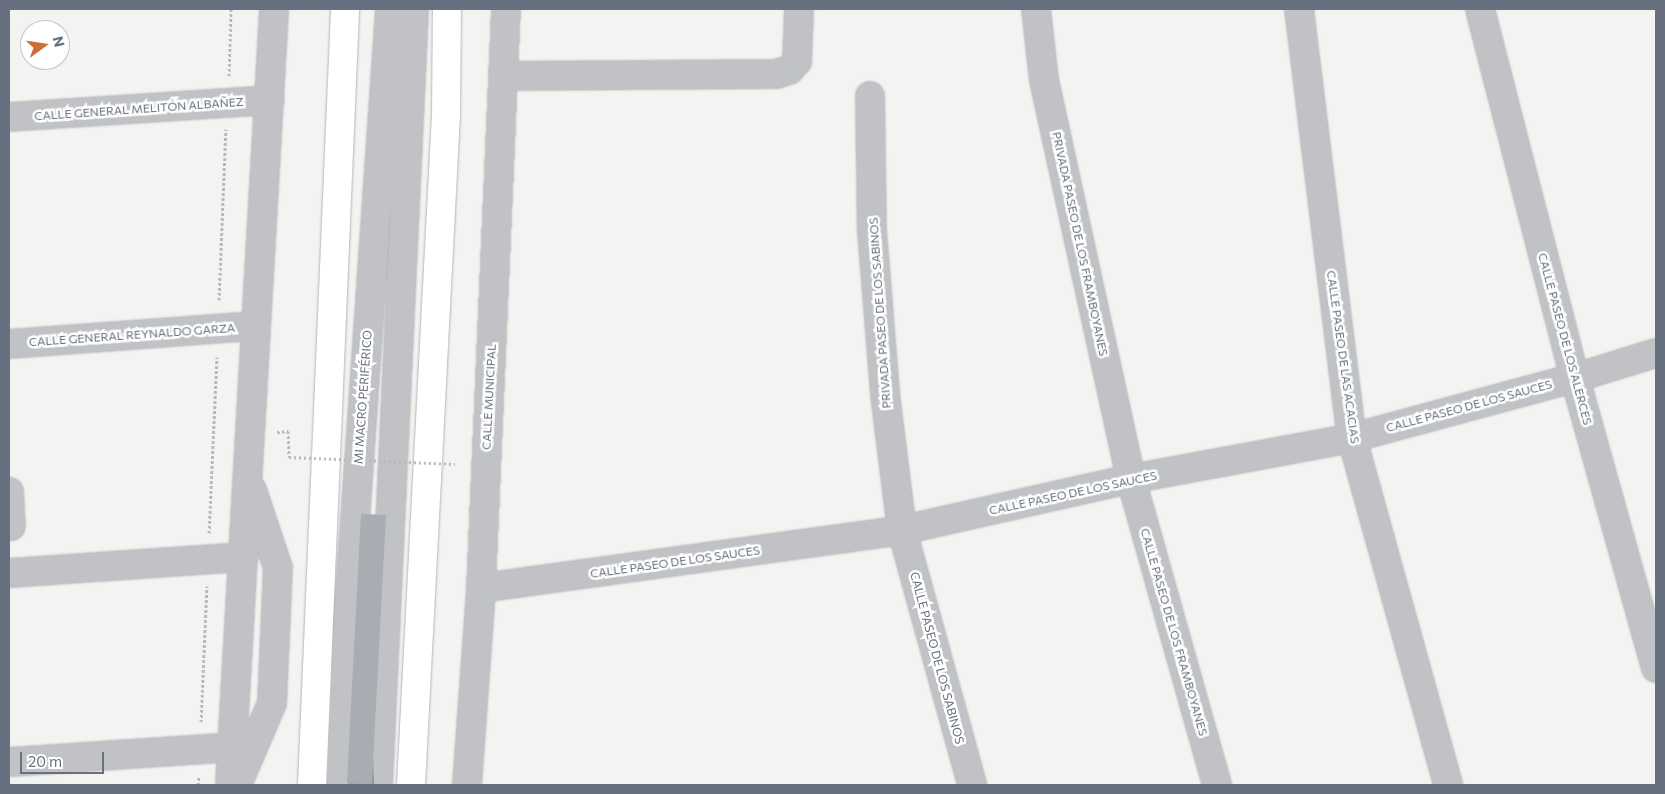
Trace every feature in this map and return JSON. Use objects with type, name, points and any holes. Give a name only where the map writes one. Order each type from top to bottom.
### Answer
[{"type":"highway","points":[[312,785],[345,9]]},
{"type":"highway","points":[[446,115],[447,9]]},
{"type":"highway","points":[[411,785],[453,9]]},
{"type":"street","points":[[230,785],[274,9]]},
{"type":"street","name":"MI MACRO PERIFÉRICO","points":[[337,785],[390,9]]},
{"type":"street","points":[[378,785],[414,9]]},
{"type":"street","name":"CALLE MUNICIPAL","points":[[467,785],[481,588],[506,9]]},
{"type":"street","points":[[504,76],[776,74],[789,70],[797,61],[799,9]]},
{"type":"street","name":"PRIVADA PASEO DE LOS FRAMBOYANES","points":[[1036,9],[1044,80],[1131,479]]},
{"type":"street","name":"CALLE PASEO DE LAS ACACIAS","points":[[1299,9],[1352,438],[1448,785]]},
{"type":"street","name":"CALLE PASEO DE LOS ALERCES","points":[[1480,9],[1574,378],[1656,668]]},
{"type":"street","name":"PRIVADA PASEO DE LOS SABINOS","points":[[870,96],[873,240],[885,394],[902,530]]},
{"type":"street","name":"CALLE GENERAL MELITÓN ALBAÑEZ","points":[[9,118],[269,100]]},
{"type":"street","name":"CALLE GENERAL REYNALDO GARZA","points":[[9,344],[255,326]]},
{"type":"street","name":"CALLE PASEO DE LOS SAUCES","points":[[481,588],[902,530],[1131,479],[1352,438],[1574,378],[1656,353]]},
{"type":"street","points":[[237,785],[272,703],[278,568],[248,476]]},
{"type":"street","name":"CALLE PASEO DE LOS FRAMBOYANES","points":[[1131,479],[1217,785]]},
{"type":"street","points":[[9,492],[11,526]]},
{"type":"street","name":"CALLE PASEO DE LOS SABINOS","points":[[902,530],[972,785]]},
{"type":"street","points":[[9,573],[243,557]]},
{"type":"street","points":[[9,762],[232,747]]},
{"type":"path","points":[[198,785],[232,9]]},
{"type":"path","points":[[288,431],[289,457],[455,464]]},
{"type":"building","points":[[361,514],[386,515],[372,785],[347,783]]}]
